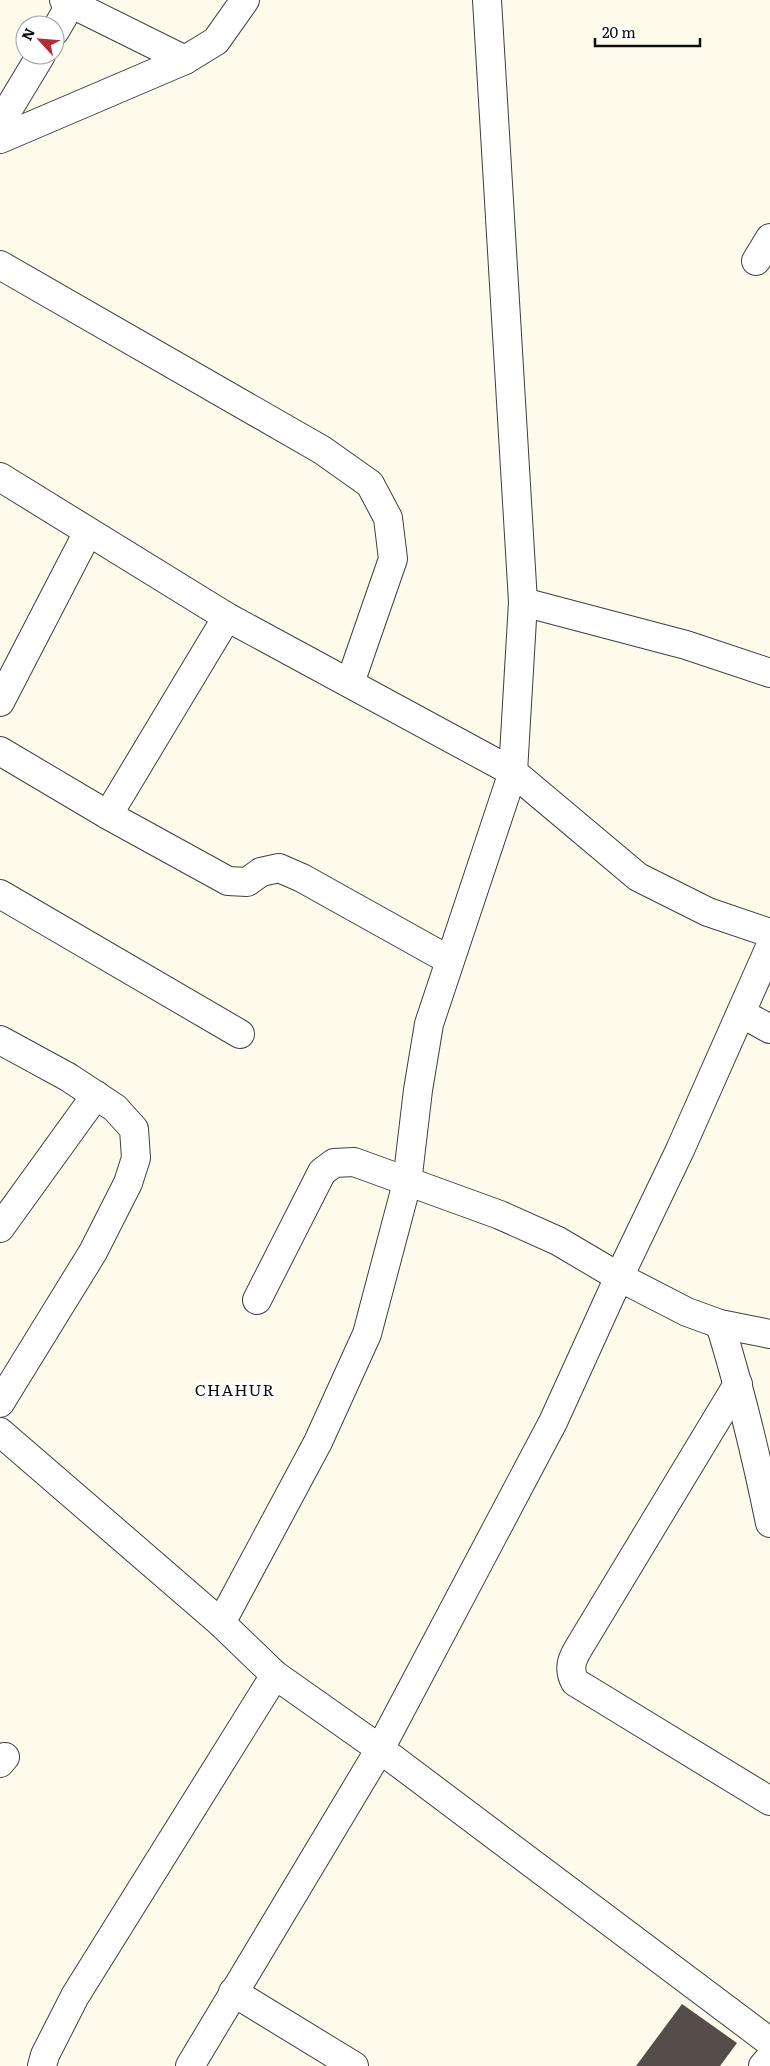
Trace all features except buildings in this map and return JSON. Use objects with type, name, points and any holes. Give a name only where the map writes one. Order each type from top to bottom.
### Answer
[{"type":"street","points":[[0,139],[185,60],[216,41],[245,0]]},
{"type":"street","points":[[221,1623],[318,1442],[367,1334],[406,1183],[429,1024],[512,772],[523,602],[486,0]]},
{"type":"street","points":[[63,15],[70,1],[185,60]]},
{"type":"street","points":[[0,123],[35,65]]},
{"type":"street","points":[[756,262],[770,238]]},
{"type":"street","points":[[0,265],[322,450],[370,484],[388,518],[393,559],[350,683]]},
{"type":"street","points":[[0,477],[227,617],[512,772],[638,877],[708,912],[770,933]]},
{"type":"street","points":[[0,702],[88,532]]},
{"type":"street","points":[[523,602],[686,645],[770,673]]},
{"type":"street","points":[[108,815],[227,617]]},
{"type":"street","points":[[0,751],[108,815],[228,881],[247,882],[261,872],[279,868],[302,878],[449,960]]},
{"type":"street","points":[[0,894],[240,1034]]},
{"type":"street","points":[[190,2066],[380,1749],[553,1422],[619,1277],[680,1150],[770,947]]},
{"type":"street","points":[[740,1013],[770,1029]]},
{"type":"street","points":[[0,1040],[68,1076],[115,1108],[134,1129],[136,1158],[131,1175],[93,1252],[0,1403]]},
{"type":"street","points":[[0,1228],[96,1095]]},
{"type":"street","points":[[257,1300],[322,1172],[334,1163],[354,1162],[406,1183],[500,1215],[558,1241],[619,1277],[687,1312],[720,1324],[770,1334]]},
{"type":"street","points":[[720,1324],[738,1384],[757,1459],[770,1523]]},
{"type":"street","points":[[738,1384],[572,1659],[570,1672],[575,1682],[770,1801]]},
{"type":"street","points":[[0,1432],[221,1623],[275,1675],[380,1749],[770,2042]]},
{"type":"street","points":[[42,2066],[45,2055],[74,1996],[275,1675]]},
{"type":"street","points":[[233,1992],[354,2066]]},
{"type":"street","points":[[763,2066],[770,2058]]},
{"type":"district","name":"CHAHUR","points":[[235,1390]]}]
